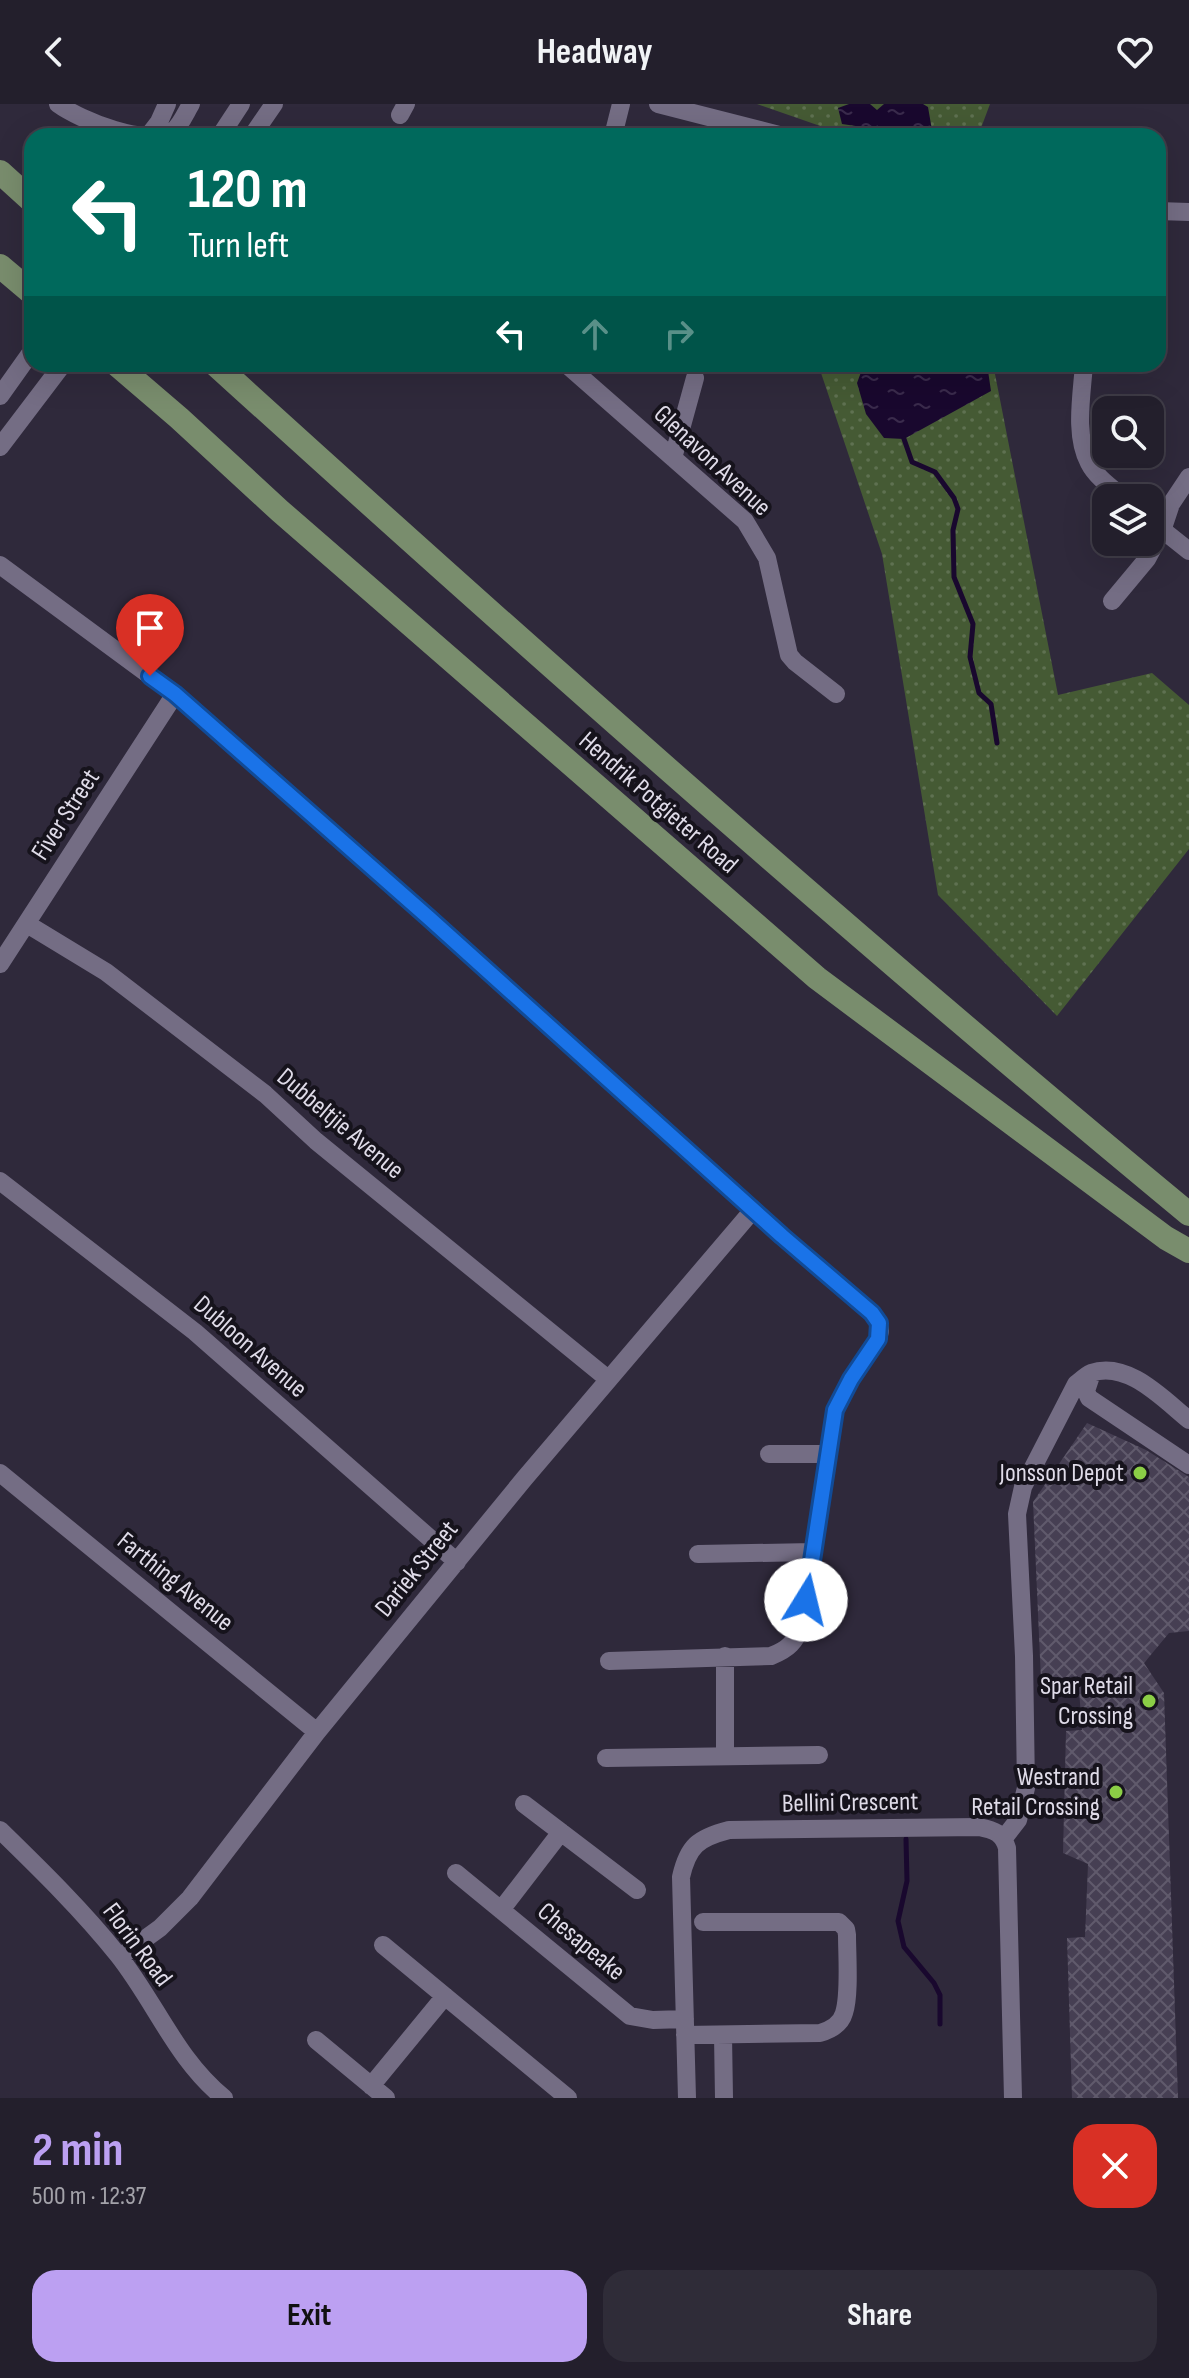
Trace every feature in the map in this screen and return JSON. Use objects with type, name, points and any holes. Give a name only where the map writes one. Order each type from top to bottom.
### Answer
[{"type":"main road","points":[[0,172],[24,194]]},
{"type":"main road","points":[[0,266],[24,286]]},
{"type":"main road","name":"Hendrik Potgieter Road","points":[[125,372],[280,511],[817,978],[1166,1238],[1189,1251]]},
{"type":"main road","name":"Hendrik Potgieter Road","points":[[224,372],[781,870],[1079,1125],[1189,1214]]},
{"type":"street","points":[[58,104],[110,128]]},
{"type":"street","points":[[153,128],[167,104]]},
{"type":"street","points":[[176,128],[191,104]]},
{"type":"street","points":[[225,128],[241,104]]},
{"type":"street","points":[[258,128],[274,104]]},
{"type":"street","points":[[615,128],[621,104]]},
{"type":"street","points":[[658,104],[752,128]]},
{"type":"street","points":[[1166,211],[1189,212]]},
{"type":"street","points":[[0,396],[24,362]]},
{"type":"street","points":[[0,447],[57,372]]},
{"type":"street","name":"Glenavon Avenue","points":[[575,372],[745,521],[767,558],[789,655],[836,694]]},
{"type":"street","points":[[1084,372],[1083,446],[1094,470],[1109,484]]},
{"type":"street","points":[[673,458],[695,378]]},
{"type":"street","points":[[1164,514],[1189,477]]},
{"type":"street","points":[[1164,532],[1189,551]]},
{"type":"street","points":[[1112,601],[1148,556]]},
{"type":"street","points":[[0,565],[175,694],[872,1313],[879,1323],[878,1339],[835,1410],[802,1625],[795,1642],[786,1651],[771,1656],[609,1661]]},
{"type":"street","name":"Fiver Street","points":[[0,964],[175,694]]},
{"type":"street","name":"Dubbeltjie Avenue","points":[[27,924],[106,972],[254,1086],[316,1141],[608,1379]]},
{"type":"street","name":"Dubloon Avenue","points":[[0,1181],[195,1332],[457,1562]]},
{"type":"street","name":"Dariek Street","points":[[120,1957],[160,1928],[190,1898],[317,1732],[608,1379],[753,1210]]},
{"type":"street","points":[[1013,2098],[1007,1848],[1004,1838],[1018,1820],[1026,1788],[1017,1514],[1023,1487],[1076,1384],[1092,1373],[1112,1371],[1136,1379],[1189,1420]]},
{"type":"street","points":[[1092,1373],[1086,1391],[1089,1398],[1189,1465]]},
{"type":"street","points":[[769,1454],[828,1454]]},
{"type":"street","name":"Farthing Avenue","points":[[0,1473],[317,1732]]},
{"type":"street","points":[[698,1554],[813,1552]]},
{"type":"street","points":[[725,1656],[725,1755]]},
{"type":"street","points":[[606,1758],[819,1755]]},
{"type":"street","points":[[524,1804],[637,1890]]},
{"type":"street","name":"Bellini Crescent","points":[[687,2098],[681,1877],[686,1854],[706,1836],[729,1830],[979,1827],[998,1832],[1004,1838]]},
{"type":"street","name":"Florin Road","points":[[0,1830],[120,1957],[188,2064],[224,2098]]},
{"type":"street","points":[[501,1910],[561,1832]]},
{"type":"street","name":"Chesapeake","points":[[456,1873],[630,2016],[723,2035],[820,2033],[840,2021],[845,2009],[847,1935],[843,1925],[833,1920],[703,1922]]},
{"type":"street","points":[[383,1945],[568,2098]]},
{"type":"street","points":[[371,2086],[445,1996]]},
{"type":"street","points":[[723,2035],[724,2098]]},
{"type":"street","points":[[316,2040],[386,2098]]},
{"type":"green space","points":[[757,104],[990,104],[981,128],[826,128]]},
{"type":"green space","points":[[821,372],[995,372],[1058,695],[1152,673],[1189,705],[1189,849],[1057,1016],[938,895],[882,554]]},
{"type":"water","points":[[849,104],[870,104],[877,110],[884,104],[923,104],[928,107],[932,128],[869,128],[842,124],[838,108]]},
{"type":"water","points":[[861,372],[988,372],[991,391],[904,439],[884,438],[866,414],[857,383]]},
{"type":"building","name":"Westrand Retail Crossing","points":[[1087,1423],[1146,1450],[1189,1477],[1189,1631],[1169,1633],[1144,1663],[1164,1693],[1178,2098],[1072,2098],[1067,1938],[1085,1937],[1088,1864],[1063,1853],[1066,1731],[1082,1730],[1078,1676],[1041,1680],[1033,1502]]},
{"type":"waterway","points":[[904,439],[912,462],[935,472],[954,498],[958,509],[953,530],[954,577],[973,624],[970,657],[979,693],[991,704],[997,743]]},
{"type":"waterway","points":[[906,1839],[907,1881],[898,1921],[904,1947],[940,1995],[940,2024]]},
{"type":"place","name":"Jonsson Depot","points":[[1140,1473]]},
{"type":"place","name":"Spar Retail Crossing","points":[[1149,1701]]},
{"type":"place","name":"Westrand Retail Crossing","points":[[1116,1792]]},
{"type":"route","points":[[150,676],[175,694],[429,918],[782,1236],[872,1313],[879,1323],[878,1339],[835,1410],[806,1600]]}]
